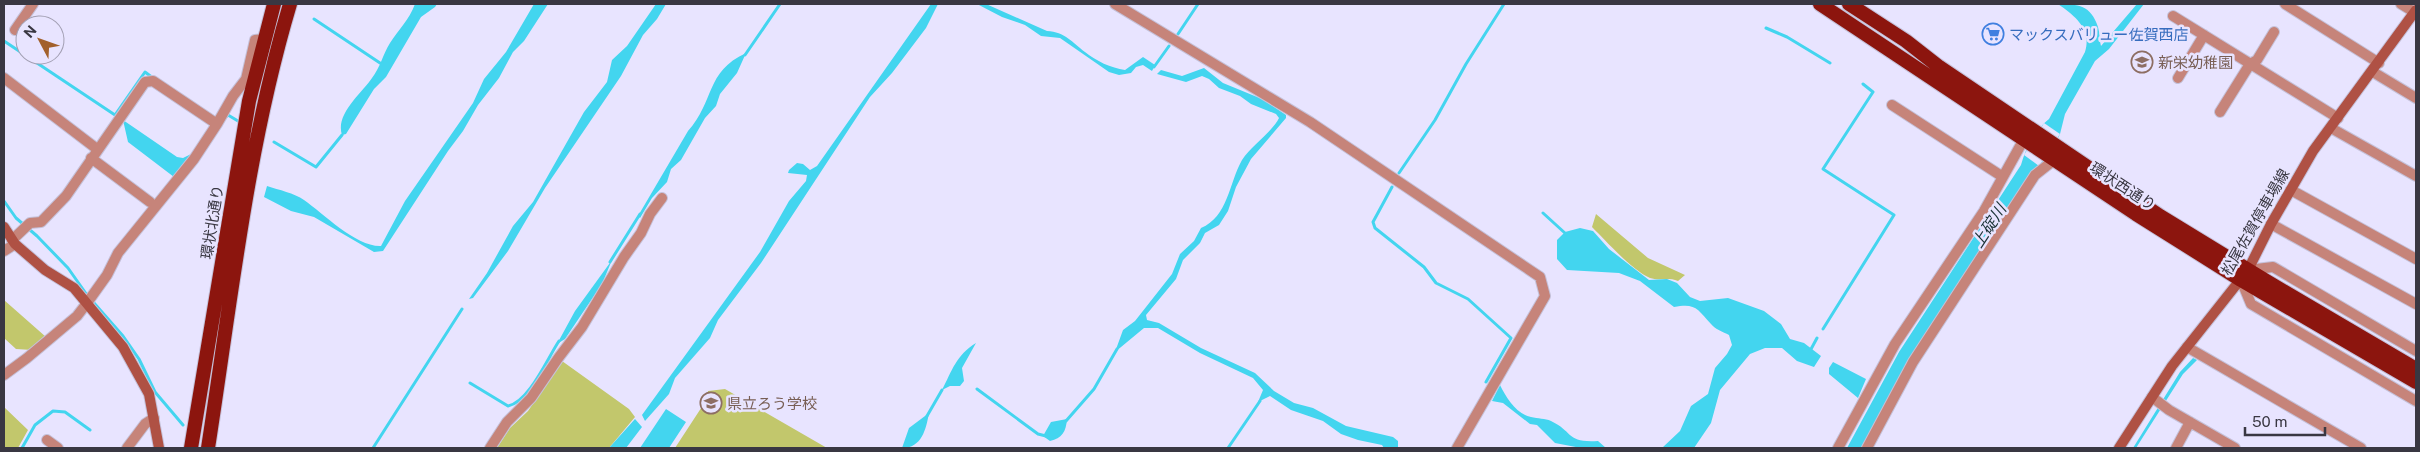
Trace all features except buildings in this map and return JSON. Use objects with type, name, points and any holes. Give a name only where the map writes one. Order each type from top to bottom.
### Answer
[{"type":"highway","name":"環状北通り","points":[[191,448],[249,100],[274,4]]},
{"type":"highway","name":"環状北通り","points":[[208,448],[262,114],[290,4]]},
{"type":"highway","name":"環状西通り","points":[[1820,4],[2052,153],[2160,216],[2244,275],[2416,370]]},
{"type":"highway","name":"環状西通り","points":[[1849,4],[1906,41],[2031,139]]},
{"type":"highway","name":"環状西通り","points":[[2265,287],[2416,382]]},
{"type":"main road","name":"松尾佐賀停車場線","points":[[2119,448],[2158,401],[2187,347],[2244,275],[2313,151],[2415,11]]},
{"type":"main road","points":[[4,228],[13,242],[45,270],[89,300],[123,347],[149,394],[159,448]]},
{"type":"street","points":[[25,15],[33,4]]},
{"type":"street","points":[[1115,4],[1310,122],[1540,277],[1545,296],[1457,448]]},
{"type":"street","points":[[2285,4],[2376,67],[2416,98]]},
{"type":"street","points":[[2401,4],[2415,11]]},
{"type":"street","points":[[2174,16],[2338,118]]},
{"type":"street","points":[[2220,112],[2250,64],[2257,60],[2274,32]]},
{"type":"street","points":[[2178,78],[2204,35]]},
{"type":"street","points":[[4,375],[77,316],[118,253],[196,155],[233,96],[246,79],[255,40],[264,39]]},
{"type":"street","points":[[4,78],[150,202]]},
{"type":"street","points":[[4,251],[26,226],[41,222],[66,196],[145,82],[153,81],[219,120]]},
{"type":"street","points":[[1892,105],[2003,177]]},
{"type":"street","points":[[2331,128],[2416,176]]},
{"type":"street","points":[[1838,448],[1896,344],[1984,211],[2003,177],[2031,139]]},
{"type":"street","points":[[1867,448],[1923,346],[2035,175],[2052,153]]},
{"type":"street","points":[[2291,190],[2416,259]]},
{"type":"street","points":[[490,448],[507,422],[531,398],[558,357],[582,328],[624,257],[641,233],[650,214],[662,198]]},
{"type":"street","points":[[2271,224],[2416,304]]},
{"type":"street","points":[[2416,350],[2273,267],[2244,275],[2251,304],[2416,401]]},
{"type":"street","points":[[2187,347],[2361,448]]},
{"type":"street","points":[[2158,401],[2235,448]]},
{"type":"street","points":[[128,448],[145,424],[154,418]]},
{"type":"street","points":[[2176,448],[2190,422]]},
{"type":"street","points":[[47,440],[58,448]]},
{"type":"green space","points":[[1596,214],[1648,258],[1685,275],[1678,281],[1653,279],[1643,274],[1620,255],[1592,227]]},
{"type":"green space","points":[[4,300],[46,337],[32,350],[16,349],[4,338]]},
{"type":"green space","points":[[562,361],[629,409],[635,417],[609,448],[497,448],[510,428],[528,411]]},
{"type":"green space","points":[[725,389],[827,448],[675,448],[707,399],[708,391]]},
{"type":"green space","points":[[4,407],[28,430],[18,448],[5,448]]},
{"type":"water","points":[[415,4],[437,4],[421,17],[386,77],[374,89],[346,134],[342,135],[342,119],[351,104],[375,74],[393,38],[407,20]]},
{"type":"water","points":[[534,4],[548,4],[524,41],[513,52],[499,78],[478,105],[463,131],[383,251],[374,252],[314,217],[291,211],[264,197],[267,186],[296,195],[351,236],[371,245],[381,246],[405,201],[473,103],[484,79],[506,52]]},
{"type":"water","points":[[656,4],[666,4],[657,19],[643,35],[621,76],[545,188],[508,251],[473,298],[469,299],[487,273],[513,226],[533,202],[584,112],[607,82],[612,60],[627,46]]},
{"type":"water","points":[[931,4],[938,4],[926,28],[892,73],[870,97],[761,263],[718,320],[710,338],[675,378],[669,394],[645,421],[642,415],[760,252],[789,201],[806,181],[807,175],[788,173],[789,170],[797,163],[803,164],[810,170],[817,166]]},
{"type":"water","points":[[977,4],[986,4],[1047,31],[1064,35],[1089,55],[1109,66],[1125,70],[1143,57],[1155,65],[1152,71],[1143,65],[1136,67],[1131,73],[1119,75],[1109,72],[1060,38],[1041,36],[1025,25],[1002,17]]},
{"type":"water","name":"上碇川","points":[[2058,4],[2078,5],[2088,10],[2098,27],[2101,46],[2137,4],[2144,4],[2109,49],[2095,61],[2065,114],[2060,134],[2055,144],[1862,448],[1847,448],[1899,352],[2021,165],[2025,152],[2040,128],[2049,119],[2085,52],[2087,44],[2084,30],[2076,18]]},
{"type":"water","points":[[746,53],[737,73],[720,94],[716,106],[705,118],[681,160],[671,169],[667,182],[652,198],[640,218],[638,216],[688,131],[697,120],[717,78],[723,69]]},
{"type":"water","points":[[1204,68],[1223,83],[1262,99],[1286,115],[1286,118],[1251,159],[1236,187],[1228,211],[1219,225],[1205,233],[1200,243],[1183,260],[1176,279],[1146,315],[1147,320],[1159,323],[1201,348],[1255,373],[1274,391],[1294,403],[1313,408],[1346,426],[1393,437],[1398,441],[1398,448],[1384,448],[1382,445],[1341,434],[1323,421],[1291,410],[1270,396],[1258,402],[1263,390],[1253,378],[1200,353],[1158,328],[1144,328],[1115,352],[1123,330],[1135,321],[1172,274],[1180,254],[1194,241],[1201,228],[1217,216],[1227,198],[1242,160],[1279,118],[1276,114],[1251,104],[1240,96],[1219,88],[1209,79],[1202,76],[1186,82],[1157,74],[1161,70],[1182,76]]},
{"type":"water","points":[[123,120],[177,157],[183,158],[193,153],[174,177],[128,142]]},
{"type":"water","points":[[1580,228],[1593,231],[1609,249],[1649,280],[1667,279],[1677,283],[1690,297],[1700,301],[1728,298],[1764,311],[1781,324],[1790,339],[1804,343],[1821,356],[1814,367],[1797,361],[1782,348],[1765,348],[1750,354],[1720,390],[1711,423],[1694,448],[1662,448],[1680,431],[1691,406],[1708,394],[1715,368],[1732,345],[1729,335],[1715,327],[1696,308],[1687,306],[1674,307],[1640,281],[1619,273],[1567,270],[1557,259],[1557,240],[1565,232]]},
{"type":"water","points":[[612,260],[602,284],[565,339],[557,344],[575,311]]},
{"type":"water","points":[[976,343],[962,368],[964,381],[960,386],[950,386],[942,390],[959,358]]},
{"type":"water","points":[[2193,358],[2197,360],[2183,374],[2136,448],[2133,448],[2180,372]]},
{"type":"water","points":[[1833,362],[1866,379],[1858,398],[1829,374],[1829,368]]},
{"type":"water","points":[[1500,385],[1508,400],[1516,409],[1526,415],[1551,421],[1575,438],[1598,441],[1606,448],[1581,448],[1555,443],[1537,425],[1530,424],[1503,403],[1492,401]]},
{"type":"water","points":[[666,409],[686,422],[669,448],[640,448]]},
{"type":"water","points":[[929,413],[919,441],[914,445],[902,448],[909,428]]},
{"type":"water","points":[[635,419],[642,427],[626,448],[609,448]]},
{"type":"water","points":[[1067,419],[1066,427],[1058,438],[1050,441],[1043,436],[1051,422]]},
{"type":"pier","points":[[2044,123],[2060,134],[2039,166],[2024,155]]},
{"type":"waterway","points":[[745,55],[780,4]]},
{"type":"waterway","points":[[1178,34],[1198,4]]},
{"type":"waterway","points":[[1399,173],[1435,120],[1466,64],[1504,4]]},
{"type":"waterway","points":[[314,19],[380,63]]},
{"type":"waterway","points":[[1766,28],[1787,37],[1830,63]]},
{"type":"waterway","points":[[4,41],[118,117]]},
{"type":"waterway","points":[[1154,67],[1169,46]]},
{"type":"waterway","points":[[115,115],[145,72],[153,78]]},
{"type":"waterway","points":[[1823,329],[1894,215],[1823,169],[1873,92],[1863,84]]},
{"type":"waterway","points":[[225,118],[228,115],[238,121]]},
{"type":"waterway","points":[[274,142],[316,167],[342,135]]},
{"type":"waterway","points":[[1392,187],[1373,222],[1375,228],[1424,267],[1436,283],[1468,299],[1511,338],[1486,382]]},
{"type":"waterway","points":[[4,201],[16,218],[37,236],[68,268],[87,295],[123,336],[139,359],[155,392],[183,425]]},
{"type":"waterway","points":[[1543,213],[1566,234]]},
{"type":"waterway","points":[[610,262],[640,214]]},
{"type":"waterway","points":[[373,448],[462,309]]},
{"type":"waterway","points":[[1810,351],[1817,338]]},
{"type":"waterway","points":[[470,383],[508,406],[516,403],[537,379],[559,341]]},
{"type":"waterway","points":[[1066,421],[1094,389],[1117,349]]},
{"type":"waterway","points":[[977,389],[1038,434],[1046,436]]},
{"type":"waterway","points":[[927,416],[942,390]]},
{"type":"waterway","points":[[1228,448],[1260,401]]},
{"type":"waterway","points":[[22,448],[35,425],[53,411],[65,412],[90,430]]},
{"type":"place","name":"マックスバリュー佐賀西店","points":[[1993,34]]},
{"type":"place","name":"新栄幼稚園","points":[[2142,62]]},
{"type":"place","name":"県立ろう学校","points":[[711,403]]}]
